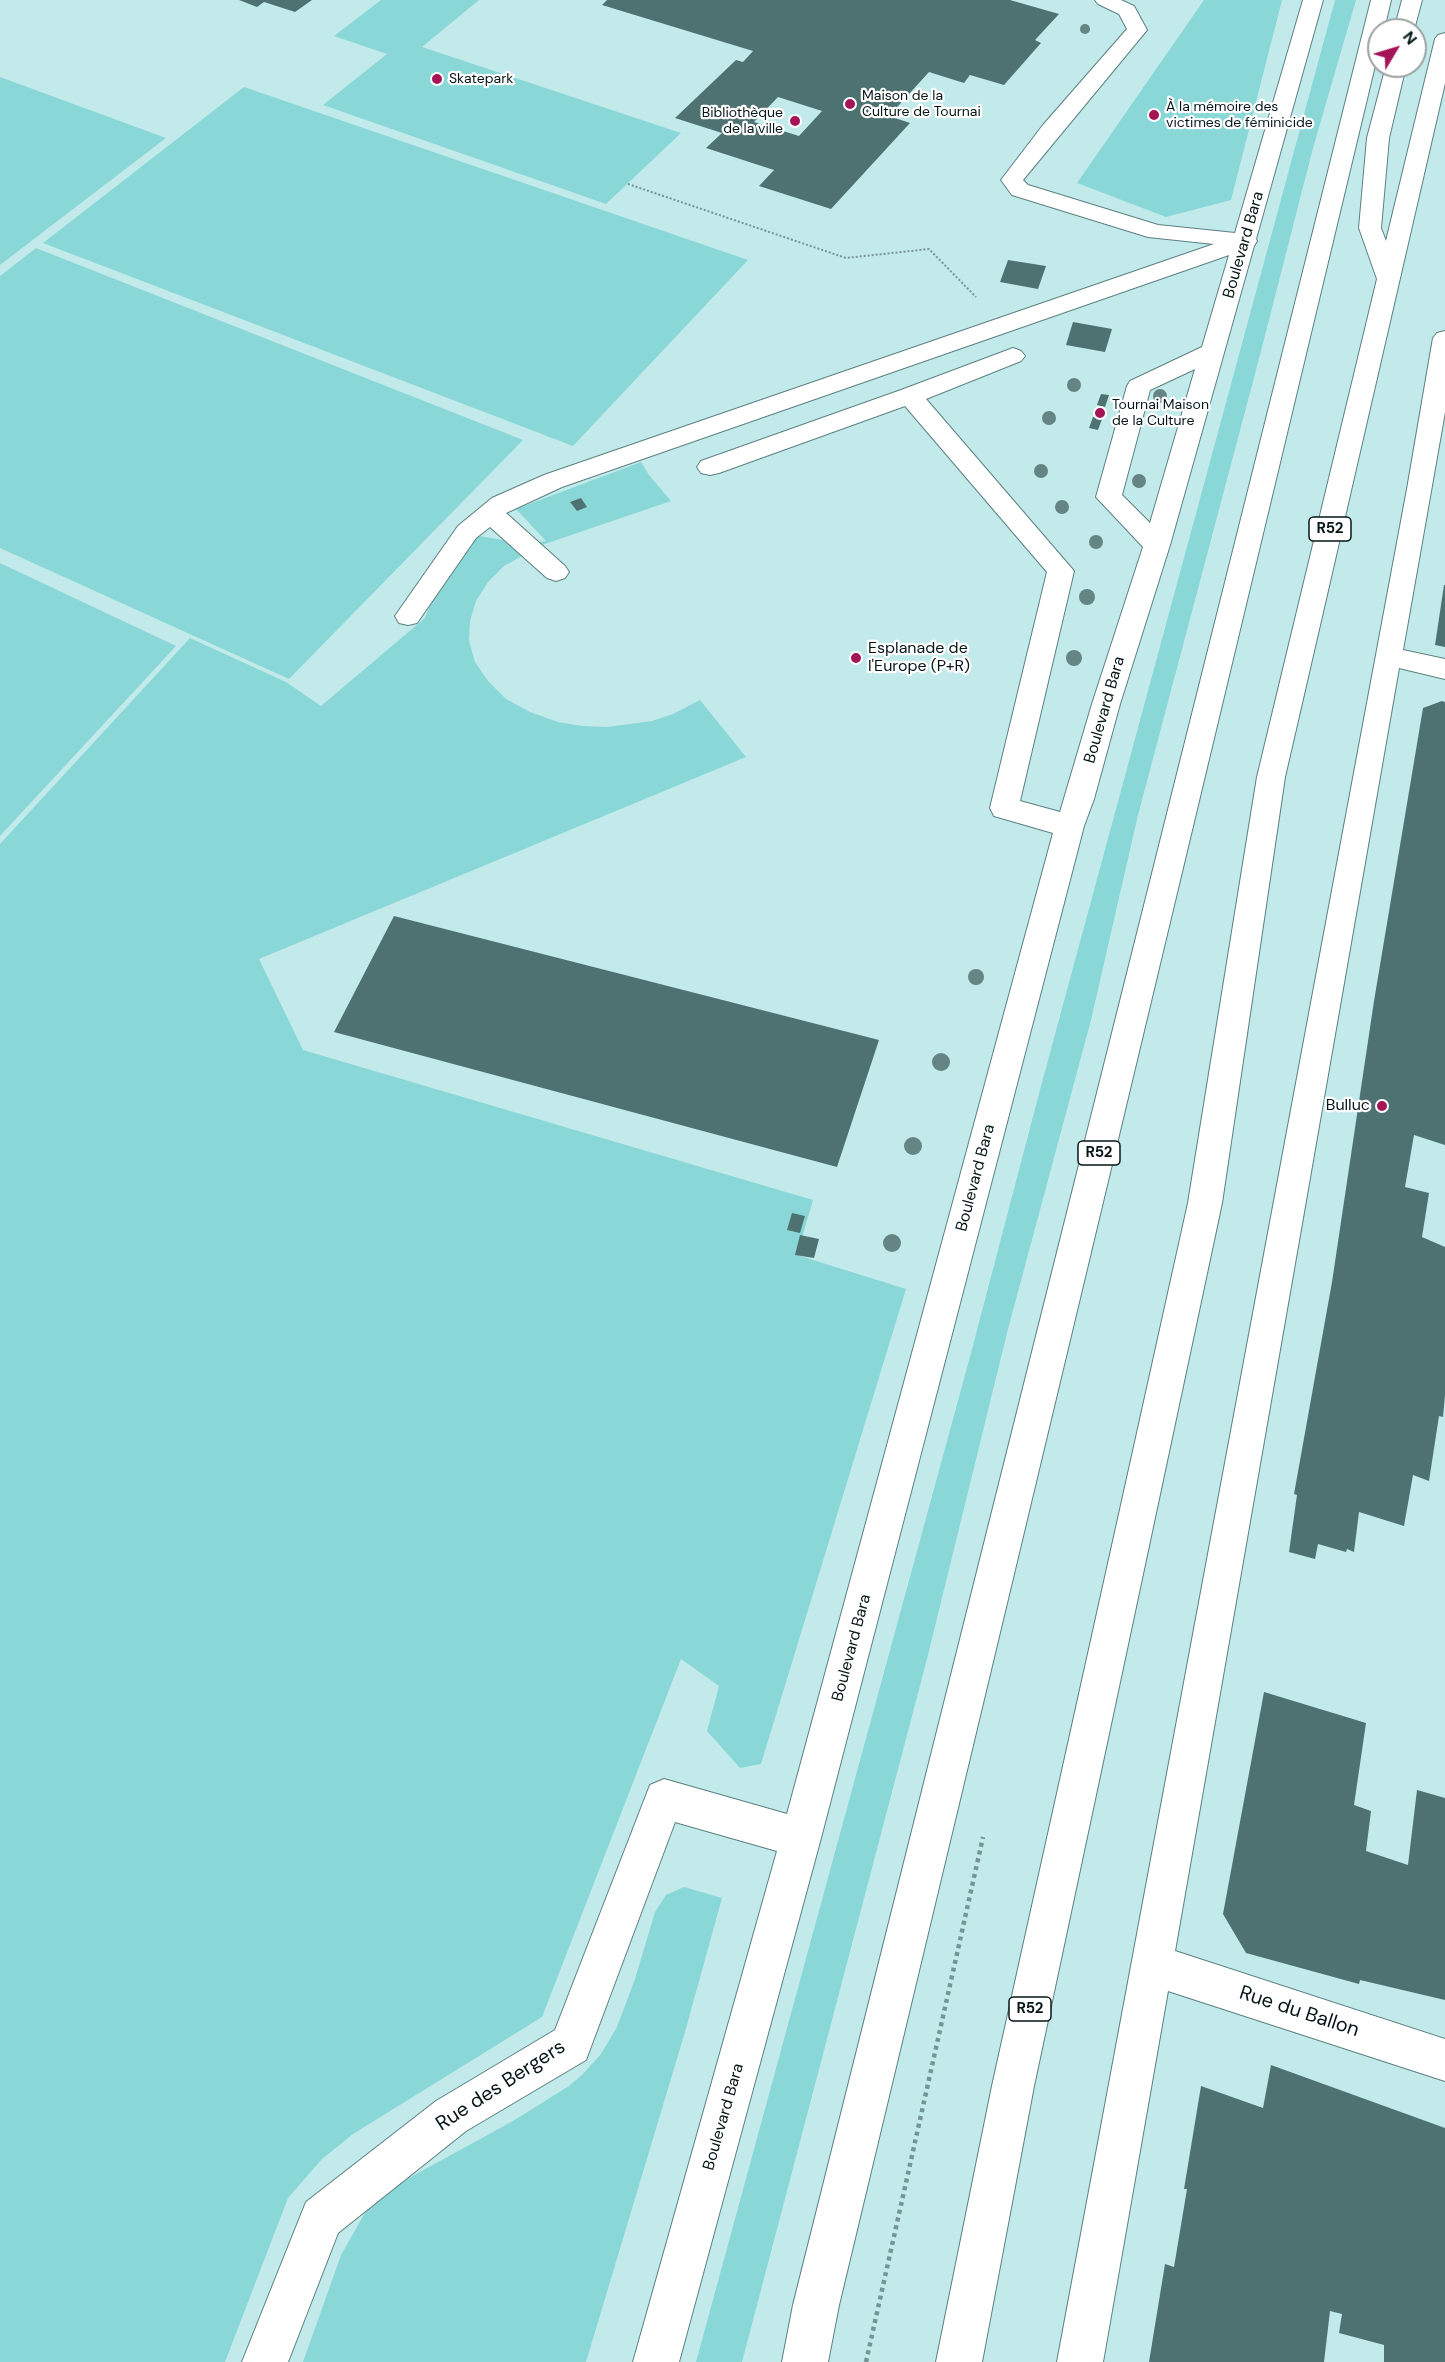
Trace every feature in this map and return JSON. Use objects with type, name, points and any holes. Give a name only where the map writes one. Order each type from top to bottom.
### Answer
[{"type":"main road","points":[[1105,0],[1127,10],[1137,30],[1051,130],[1012,180],[1020,190],[1156,232],[1246,241]]},
{"type":"main road","name":"Boulevard Bara","points":[[656,2362],[801,1838],[1069,826],[1080,799],[1106,704],[1157,545],[1246,241],[1313,0]]},
{"type":"main road","name":"R52","points":[[805,2362],[819,2294],[1381,0]]},
{"type":"main road","points":[[1407,18],[1412,0]]},
{"type":"main road","name":"R52","points":[[959,2362],[1013,2086],[1205,1203],[1271,777],[1445,39]]},
{"type":"main road","points":[[1389,281],[1371,228],[1378,138],[1393,78]]},
{"type":"main road","points":[[408,616],[466,532],[501,504],[553,481],[1246,241]]},
{"type":"main road","points":[[1080,2362],[1420,489],[1445,338]]},
{"type":"main road","points":[[1157,545],[1109,497],[1139,386],[1212,351]]},
{"type":"main road","points":[[710,467],[1013,357]]},
{"type":"main road","points":[[910,396],[1061,571],[1004,808],[1069,826]]},
{"type":"main road","points":[[490,513],[556,572]]},
{"type":"main road","points":[[1388,656],[1445,669]]},
{"type":"main road","name":"Rue des Bergers","points":[[265,2362],[321,2218],[451,2116],[571,2045],[664,1799],[801,1838]]},
{"type":"main road","name":"Rue du Ballon","points":[[1153,1965],[1445,2060]]},
{"type":"path","points":[[628,184],[846,258],[928,249],[1002,324]]},
{"type":"shaded area","name":"Skatepark","points":[[381,0],[479,0],[422,47],[681,133],[606,204],[323,105],[387,54],[334,36]]},
{"type":"shaded area","points":[[1204,0],[1282,0],[1231,200],[1166,217],[1077,183]]},
{"type":"shaded area","points":[[1335,0],[1356,0],[1313,148],[1138,815],[1091,1020],[1008,1329],[927,1659],[742,2362],[696,2362],[971,1353]]},
{"type":"shaded area","points":[[0,77],[166,138],[0,265]]},
{"type":"shaded area","points":[[244,87],[748,260],[573,446],[43,243]]},
{"type":"shaded area","points":[[36,248],[523,440],[289,679],[0,548],[0,276]]},
{"type":"shaded area","points":[[641,462],[671,501],[542,545],[504,566],[488,582],[476,601],[470,621],[469,641],[475,662],[488,681],[506,699],[530,712],[558,722],[607,727],[652,721],[673,714],[700,700],[746,757],[259,959],[303,1050],[813,1200],[797,1255],[906,1289],[761,1764],[740,1768],[707,1731],[719,1686],[681,1659],[542,2017],[353,2134],[322,2159],[288,2198],[225,2362],[0,2362],[0,844],[190,638],[286,682],[321,706],[425,618],[437,585],[458,547],[480,536],[525,544],[546,541],[516,509]]},
{"type":"shaded area","points":[[0,563],[176,646],[0,836]]},
{"type":"shaded area","points":[[684,1887],[722,1898],[685,2032],[586,2362],[303,2362],[341,2255],[366,2211],[398,2184],[513,2121],[569,2086],[583,2074],[601,2054],[617,2027],[635,1979],[655,1912],[666,1895]]},
{"type":"building","points":[[239,0],[312,0],[295,12],[264,2],[257,7]]},
{"type":"building","name":"Maison de la Culture de Tournai","points":[[607,0],[1010,0],[1059,14],[1035,40],[1041,43],[1004,85],[970,75],[964,83],[929,72],[889,116],[910,123],[831,209],[759,186],[774,170],[706,148],[722,133],[675,118],[736,60],[743,62],[753,51],[602,5]],"holes":[[[778,97],[822,111],[799,136],[754,122]]]},
{"type":"building","points":[[1008,260],[1046,266],[1038,289],[1000,282]]},
{"type":"building","points":[[1073,322],[1112,329],[1105,352],[1066,345]]},
{"type":"building","points":[[1101,394],[1109,395],[1105,407],[1097,405]]},
{"type":"building","points":[[1093,417],[1102,419],[1098,430],[1089,428]]},
{"type":"building","points":[[581,498],[587,507],[577,511],[570,502]]},
{"type":"building","points":[[1445,585],[1445,647],[1435,645]]},
{"type":"building","points":[[1445,702],[1445,1145],[1414,1135],[1405,1187],[1429,1193],[1422,1237],[1445,1247],[1443,1417],[1439,1416],[1429,1481],[1413,1475],[1404,1526],[1359,1512],[1354,1552],[1318,1544],[1315,1559],[1289,1552],[1297,1495],[1294,1494],[1332,1282],[1374,1001],[1423,708]]},
{"type":"building","points":[[394,916],[879,1040],[837,1167],[334,1032]]},
{"type":"building","points":[[792,1213],[805,1216],[800,1233],[787,1230]]},
{"type":"building","points":[[800,1235],[819,1239],[814,1258],[795,1255]]},
{"type":"building","points":[[1264,1692],[1366,1723],[1354,1805],[1371,1811],[1366,1851],[1408,1865],[1417,1790],[1445,1798],[1445,2000],[1360,1980],[1359,1984],[1246,1953],[1223,1914]]},
{"type":"building","points":[[1271,2065],[1445,2128],[1445,2362],[1384,2362],[1384,2345],[1339,2333],[1342,2314],[1330,2311],[1324,2362],[1149,2362],[1165,2264],[1174,2267],[1201,2086],[1263,2108]]},
{"type":"place","name":"Skatepark","points":[[437,79]]},
{"type":"place","name":"Maison de la Culture de Tournai","points":[[850,104]]},
{"type":"place","name":"À la mémoire des victimes de féminicide","points":[[1154,115]]},
{"type":"place","name":"Bibliothèque de la ville","points":[[795,121]]},
{"type":"place","name":"Tournai Maison de la Culture","points":[[1100,413]]},
{"type":"place","name":"Esplanade de l'Europe (P+R)","points":[[856,658]]},
{"type":"place","name":"Bulluc","points":[[1382,1106]]}]
